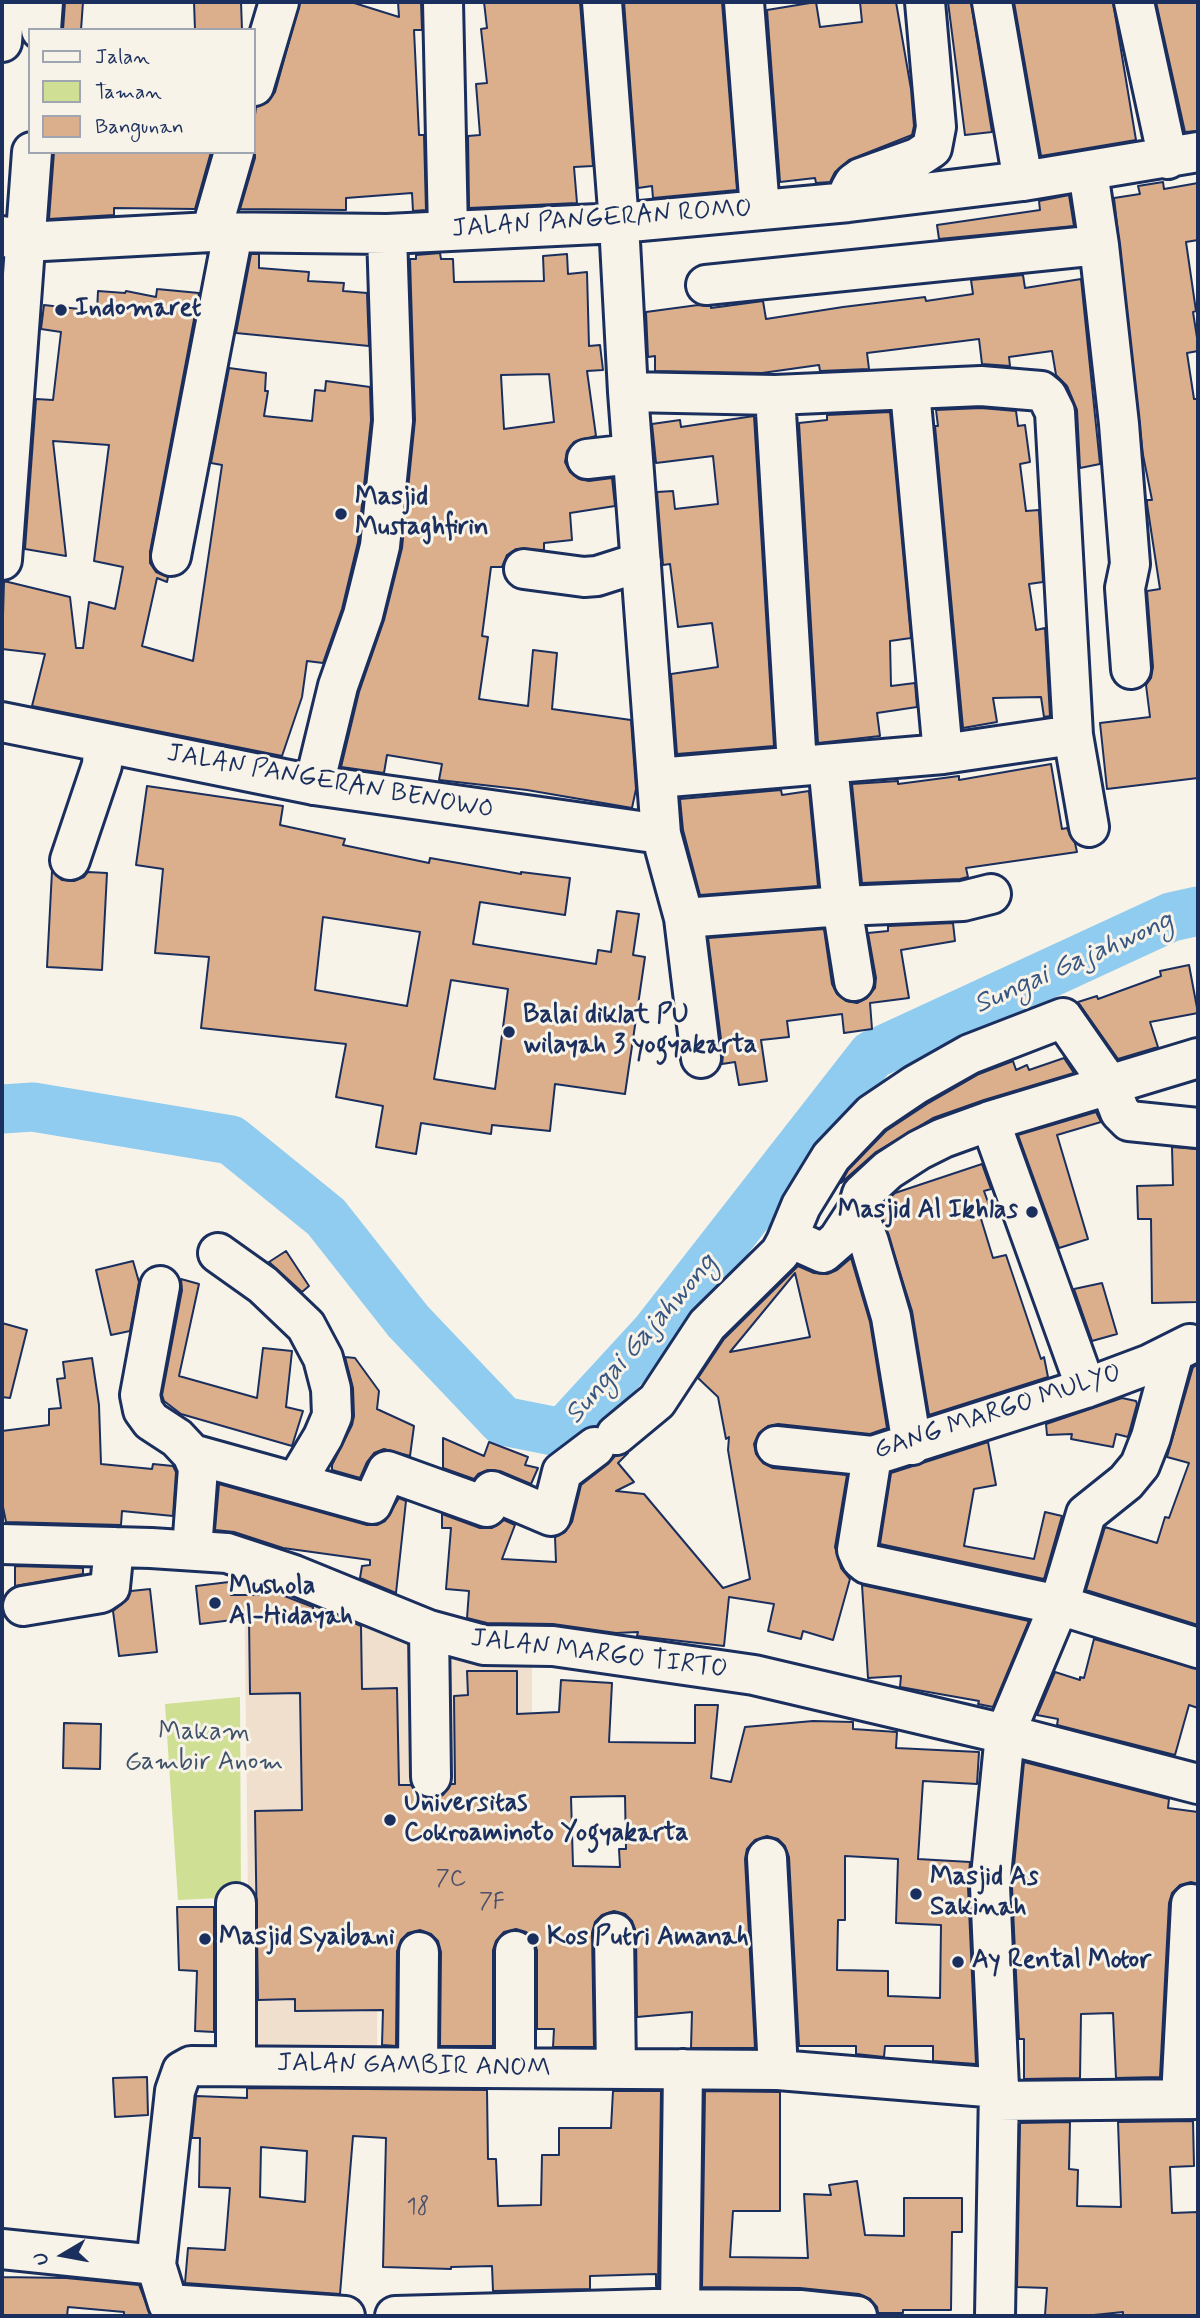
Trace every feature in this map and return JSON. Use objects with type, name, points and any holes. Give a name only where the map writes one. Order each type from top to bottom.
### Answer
[{"type":"street","points":[[2,42],[5,2]]},
{"type":"street","points":[[41,28],[43,2]]},
{"type":"street","points":[[256,79],[279,2]]},
{"type":"street","points":[[443,2],[448,231]]},
{"type":"street","points":[[603,2],[632,454],[661,834],[684,918],[701,1058]]},
{"type":"street","points":[[744,2],[760,210]]},
{"type":"street","points":[[849,202],[854,183],[917,158],[932,148],[936,127],[925,2]]},
{"type":"street","points":[[992,2],[1023,181]]},
{"type":"street","points":[[1134,2],[1183,155]]},
{"type":"street","points":[[2,560],[14,239],[32,154]]},
{"type":"street","points":[[171,556],[234,154]]},
{"type":"street","name":"JALAN PANGERAN ROMO","points":[[14,239],[222,233],[387,234],[619,223],[849,202],[1088,172],[1183,155]]},
{"type":"street","points":[[1088,172],[1119,424],[1130,564],[1125,588],[1131,670]]},
{"type":"street","points":[[314,785],[338,686],[363,615],[380,546],[394,421],[387,234]]},
{"type":"street","points":[[706,285],[1099,245]]},
{"type":"street","points":[[628,392],[775,395],[981,387],[1041,391],[1047,396],[1055,412],[1073,735],[1089,827]]},
{"type":"street","points":[[910,391],[943,754]]},
{"type":"street","points":[[775,395],[813,765],[842,906],[854,981]]},
{"type":"street","points":[[587,459],[632,454]]},
{"type":"street","points":[[524,569],[584,577],[597,576],[641,562]]},
{"type":"street","name":"JALAN PANGERAN BENOWO","points":[[2,722],[314,785],[661,834]]},
{"type":"street","points":[[657,778],[943,754],[1073,735]]},
{"type":"street","points":[[70,860],[103,765],[103,743]]},
{"type":"street","points":[[684,918],[842,906],[963,901],[991,894]]},
{"type":"street","points":[[192,1454],[372,1504],[387,1471],[487,1507],[492,1490],[551,1516],[562,1472],[657,1401],[707,1325],[780,1253],[801,1206],[831,1157],[872,1114],[915,1085],[970,1054],[1063,1018],[1109,1084],[1120,1112],[1129,1121],[1198,1128]]},
{"type":"street","points":[[786,1242],[794,1240],[823,1254],[838,1240],[857,1211],[862,1194],[888,1170],[943,1138],[990,1121],[1198,1058]]},
{"type":"street","points":[[990,1121],[1086,1388]]},
{"type":"street","points":[[857,1211],[891,1317],[912,1445]]},
{"type":"street","points":[[218,1253],[263,1285],[306,1326],[323,1358],[331,1389],[332,1416],[323,1437],[296,1482]]},
{"type":"street","points":[[160,1286],[140,1395],[143,1410],[151,1421],[177,1438],[192,1454],[198,1468],[192,1550]]},
{"type":"street","points":[[995,2316],[998,2094],[990,1885],[1006,1734],[1059,1605],[1086,1514],[1126,1482],[1140,1465],[1186,1346]]},
{"type":"street","name":"GANG MARGO MULYO","points":[[776,1446],[872,1457],[1086,1388],[1186,1346]]},
{"type":"street","points":[[872,1457],[858,1550],[861,1559],[867,1564],[1059,1605],[1198,1648]]},
{"type":"street","name":"JALAN MARGO TIRTO","points":[[2,1544],[227,1553],[294,1575],[429,1630],[484,1645],[553,1646],[754,1675],[1006,1734],[1198,1784]]},
{"type":"street","points":[[23,1606],[101,1593],[110,1587],[114,1547]]},
{"type":"street","points":[[429,1630],[431,1777]]},
{"type":"street","points":[[767,1858],[778,2070]]},
{"type":"street","points":[[236,1903],[236,2065]]},
{"type":"street","points":[[1189,2099],[1191,1904]]},
{"type":"street","points":[[614,1933],[616,2068]]},
{"type":"street","points":[[515,1951],[515,2068]]},
{"type":"street","points":[[418,2067],[419,1952]]},
{"type":"street","name":"JALAN GAMBIR ANOM","points":[[156,2265],[175,2091],[183,2071],[191,2066],[778,2070],[998,2094],[1189,2099]]},
{"type":"street","points":[[680,2309],[683,2069]]},
{"type":"street","points":[[2,2249],[156,2265],[168,2304],[345,2316]]},
{"type":"street","points":[[395,2316],[680,2309],[800,2310],[857,2316]]},
{"type":"shaded area","name":"Universitas Cokroaminoto Yogyakarta","points":[[244,1562],[532,1652],[532,1853],[378,1850],[377,2062],[250,2061]]},
{"type":"green space","name":"Makam Gambir Anom","points":[[240,1697],[241,1897],[178,1900],[165,1704]]},
{"type":"building","points":[[65,2],[83,2],[81,28],[63,28]]},
{"type":"building","points":[[194,2],[241,2],[242,28],[195,28]]},
{"type":"building","points":[[300,2],[351,2],[399,17],[398,2],[421,2],[422,30],[414,30],[419,135],[424,135],[426,210],[413,211],[412,193],[346,198],[346,210],[240,209],[256,154],[256,107],[268,102],[275,92]]},
{"type":"building","points":[[484,2],[580,2],[593,166],[574,167],[577,203],[469,208],[468,136],[480,135],[476,84],[487,83],[481,29],[487,28]]},
{"type":"building","points":[[624,2],[722,2],[737,190],[653,198],[652,186],[638,188]]},
{"type":"building","points":[[816,2],[820,27],[862,22],[860,2],[896,2],[911,89],[914,126],[912,135],[849,160],[835,172],[830,182],[816,183],[815,178],[780,182],[767,10]]},
{"type":"building","points":[[948,2],[971,2],[992,132],[965,135]]},
{"type":"building","points":[[1014,2],[1113,2],[1136,140],[1041,156]]},
{"type":"building","points":[[1156,2],[1198,2],[1198,131],[1185,132]]},
{"type":"building","points":[[54,154],[210,154],[195,209],[114,208],[114,215],[49,219]]},
{"type":"building","points":[[1163,182],[1164,189],[1198,183],[1198,240],[1186,242],[1198,344],[1198,351],[1187,353],[1194,399],[1198,399],[1198,778],[1107,789],[1100,723],[1150,717],[1146,685],[1151,678],[1153,667],[1147,591],[1160,589],[1147,504],[1147,500],[1152,500],[1143,455],[1114,198],[1140,194],[1138,186]]},
{"type":"building","points":[[1069,195],[1074,226],[939,239],[937,225],[1040,210],[1039,201]]},
{"type":"building","points":[[440,253],[441,259],[453,259],[454,282],[544,281],[543,256],[567,254],[568,274],[587,272],[589,346],[600,345],[603,370],[587,371],[596,436],[574,442],[567,451],[565,462],[570,472],[579,479],[589,481],[612,478],[615,506],[570,513],[572,540],[544,543],[544,550],[516,549],[507,555],[502,567],[491,567],[482,636],[488,637],[479,699],[528,706],[533,650],[557,653],[552,709],[631,720],[636,789],[632,808],[527,790],[439,780],[442,764],[387,755],[384,773],[341,767],[359,692],[384,620],[402,548],[415,420],[410,259],[416,259],[416,255]],"holes":[[[549,374],[554,422],[504,429],[501,375]]]},
{"type":"building","points":[[251,254],[259,254],[259,268],[309,272],[308,281],[344,283],[343,291],[367,293],[369,346],[236,333]]},
{"type":"building","points":[[1023,275],[1025,288],[1081,279],[1100,464],[1080,468],[1077,410],[1067,386],[1056,375],[1052,351],[1009,357],[1010,366],[982,364],[979,339],[867,353],[869,369],[820,371],[819,365],[762,373],[655,371],[655,356],[648,357],[646,312],[698,305],[711,308],[763,301],[766,319],[925,297],[926,301],[973,294],[971,280]]},
{"type":"building","points":[[157,289],[199,293],[150,552],[150,563],[156,572],[168,577],[167,582],[157,578],[142,646],[193,661],[222,465],[211,463],[229,368],[266,373],[265,391],[268,391],[264,416],[312,421],[315,390],[325,391],[326,381],[370,387],[371,420],[358,542],[342,609],[323,663],[307,661],[302,697],[282,756],[32,706],[45,654],[2,649],[4,581],[70,597],[76,648],[83,648],[89,602],[115,609],[123,567],[94,561],[109,445],[53,441],[66,556],[25,549],[36,399],[53,400],[61,332],[41,329],[44,305],[97,311],[98,291],[126,291],[156,297]]},
{"type":"building","points":[[981,408],[1016,411],[1018,426],[1025,425],[1030,462],[1020,464],[1026,511],[1039,510],[1043,582],[1029,584],[1036,630],[1045,628],[1050,716],[1044,717],[1041,697],[993,698],[997,722],[963,728],[935,426],[938,426],[936,410]]},
{"type":"building","points":[[890,412],[911,638],[890,641],[891,686],[915,683],[917,707],[877,713],[880,736],[818,743],[799,423],[827,420],[827,415]]},
{"type":"building","points":[[754,416],[774,746],[677,754],[671,674],[718,667],[712,623],[678,627],[670,564],[663,565],[657,492],[673,491],[675,509],[718,504],[713,456],[656,463],[652,424],[680,420],[681,427]]},
{"type":"building","points":[[1051,764],[1062,829],[1067,828],[1077,852],[966,868],[968,877],[960,879],[862,883],[852,784],[898,781],[898,784],[959,776],[959,780]]},
{"type":"building","points":[[147,786],[283,806],[280,825],[345,839],[343,845],[429,863],[430,858],[521,874],[570,878],[565,915],[480,902],[473,944],[596,964],[598,950],[611,952],[617,911],[639,914],[633,955],[645,957],[625,1094],[555,1084],[550,1131],[492,1125],[491,1134],[421,1123],[416,1154],[376,1147],[383,1106],[336,1097],[346,1044],[201,1028],[209,957],[155,953],[163,869],[136,865]],"holes":[[[323,917],[420,932],[407,1006],[315,990]],[[451,980],[508,989],[495,1089],[434,1079]]]},
{"type":"building","points":[[781,790],[782,795],[809,791],[818,886],[700,895],[683,830],[680,799]]},
{"type":"building","points":[[52,871],[62,880],[74,881],[88,872],[107,873],[102,970],[47,967]]},
{"type":"building","points":[[953,923],[955,941],[901,950],[909,998],[870,1003],[872,1029],[844,1033],[842,1014],[787,1021],[789,1037],[761,1040],[767,1081],[739,1085],[735,1062],[722,1064],[708,938],[824,929],[832,984],[837,994],[846,1001],[857,1003],[867,998],[875,988],[876,978],[868,933],[888,931],[888,926]]},
{"type":"building","points":[[1189,965],[1198,1013],[1150,1022],[1158,1047],[1118,1059],[1078,1002],[1097,996],[1098,999],[1161,976],[1160,971]]},
{"type":"building","points":[[1064,1058],[1074,1073],[933,1118],[876,1152],[841,1183],[848,1170],[886,1131],[979,1074],[1013,1061],[1016,1070],[1027,1065],[1029,1070]]},
{"type":"building","points":[[1096,1112],[1101,1122],[1057,1135],[1088,1239],[1059,1248],[1018,1135]]},
{"type":"building","points":[[1172,1147],[1198,1149],[1198,1302],[1152,1303],[1151,1219],[1138,1219],[1137,1186],[1173,1185]]},
{"type":"building","points":[[982,1164],[991,1189],[984,1191],[989,1205],[978,1209],[993,1258],[1006,1255],[1041,1359],[1044,1357],[1048,1377],[929,1415],[912,1311],[880,1210],[895,1193]]},
{"type":"building","points":[[286,1251],[309,1286],[302,1292],[269,1262]]},
{"type":"building","points":[[851,1258],[870,1322],[887,1428],[870,1434],[778,1424],[768,1426],[759,1433],[754,1444],[756,1454],[763,1463],[773,1468],[847,1475],[835,1547],[841,1568],[850,1579],[833,1640],[803,1631],[801,1639],[768,1631],[774,1604],[729,1597],[724,1646],[637,1636],[638,1632],[616,1633],[553,1624],[487,1623],[467,1618],[469,1591],[446,1589],[451,1528],[442,1528],[442,1514],[480,1528],[492,1528],[504,1520],[515,1525],[502,1559],[556,1562],[555,1537],[565,1532],[572,1522],[581,1485],[615,1456],[628,1453],[618,1463],[634,1482],[616,1491],[644,1494],[723,1588],[750,1579],[728,1450],[729,1437],[726,1439],[718,1397],[698,1378],[724,1339],[798,1266],[814,1273],[827,1274],[837,1270]],"holes":[[[795,1273],[810,1337],[730,1352]]]},
{"type":"building","points":[[133,1261],[139,1282],[130,1331],[111,1335],[96,1270]]},
{"type":"building","points":[[181,1279],[199,1284],[179,1376],[257,1398],[263,1348],[292,1351],[286,1407],[303,1411],[292,1446],[181,1414],[164,1401],[162,1395],[182,1290]]},
{"type":"building","points":[[1102,1283],[1117,1334],[1092,1341],[1074,1289]]},
{"type":"building","points":[[2,1323],[27,1330],[10,1398],[2,1397]]},
{"type":"building","points":[[345,1357],[355,1358],[379,1391],[377,1409],[414,1426],[410,1456],[384,1449],[374,1453],[360,1478],[332,1470],[354,1416],[353,1388]]},
{"type":"building","points":[[92,1358],[99,1405],[101,1464],[152,1469],[153,1464],[173,1466],[176,1472],[173,1516],[122,1511],[121,1525],[6,1522],[2,1502],[2,1431],[49,1425],[49,1409],[61,1408],[57,1379],[65,1378],[63,1362]]},
{"type":"building","points":[[1198,1365],[1198,1625],[1086,1590],[1105,1527],[1157,1543],[1165,1517],[1169,1518],[1189,1463],[1167,1457],[1193,1367]]},
{"type":"building","points":[[1122,1398],[1136,1401],[1137,1404],[1128,1437],[1116,1434],[1113,1447],[1071,1439],[1072,1434],[1047,1435],[1046,1424]]},
{"type":"building","points":[[443,1438],[484,1456],[489,1442],[528,1457],[525,1465],[538,1468],[531,1484],[500,1471],[488,1470],[474,1479],[443,1468]]},
{"type":"building","points":[[988,1442],[996,1485],[974,1489],[964,1546],[1034,1559],[1045,1512],[1062,1516],[1044,1579],[880,1544],[891,1473]]},
{"type":"building","points":[[219,1484],[367,1525],[377,1525],[385,1521],[399,1498],[406,1501],[396,1593],[360,1578],[362,1566],[370,1565],[370,1560],[283,1548],[234,1532],[215,1530]]},
{"type":"building","points":[[15,1566],[83,1568],[83,1574],[15,1586]]},
{"type":"building","points":[[229,1582],[231,1595],[268,1595],[269,1590],[313,1607],[314,1621],[350,1621],[361,1626],[362,1689],[397,1688],[399,1785],[411,1785],[420,1796],[431,1799],[443,1795],[451,1784],[455,1784],[454,1696],[468,1695],[467,1671],[517,1671],[517,1714],[559,1712],[561,1680],[612,1683],[609,1742],[695,1743],[695,1705],[718,1705],[711,1778],[731,1782],[745,1727],[813,1721],[853,1722],[853,1729],[897,1732],[896,1748],[979,1752],[977,1784],[923,1781],[918,1859],[970,1862],[968,1887],[976,2064],[933,2061],[933,2046],[885,2046],[884,2057],[856,2054],[856,2046],[799,2046],[789,1857],[785,1846],[778,1839],[767,1836],[755,1840],[747,1849],[745,1859],[755,2048],[691,2048],[692,2012],[637,2017],[636,1932],[632,1921],[625,1914],[614,1911],[602,1915],[595,1922],[592,1933],[594,2047],[553,2047],[554,2029],[537,2029],[537,1950],[534,1941],[526,1932],[516,1929],[504,1932],[496,1941],[493,1950],[493,2046],[440,2046],[441,1952],[438,1941],[431,1934],[420,1930],[408,1933],[401,1940],[397,1951],[396,2046],[382,2045],[383,2010],[295,2011],[295,1999],[258,2000],[255,1811],[302,1810],[300,1693],[250,1694],[249,1618],[200,1624],[196,1586]],"holes":[[[625,1796],[626,1849],[619,1849],[620,1867],[573,1866],[571,1797]],[[845,1856],[898,1859],[896,1923],[941,1925],[940,1998],[888,1996],[888,1971],[837,1970],[838,1920],[845,1920]]]},
{"type":"building","points":[[862,1585],[1029,1621],[993,1707],[978,1704],[979,1701],[900,1687],[901,1676],[868,1678]]},
{"type":"building","points":[[150,1589],[157,1652],[119,1656],[113,1611],[128,1599],[131,1591]]},
{"type":"building","points":[[1094,1639],[1198,1669],[1198,1708],[1189,1705],[1175,1755],[1057,1725],[1058,1719],[1037,1715],[1055,1672],[1080,1680],[1080,1677],[1084,1678]]},
{"type":"building","points":[[64,1723],[101,1724],[100,1769],[63,1768]]},
{"type":"building","points":[[1024,1762],[1169,1799],[1168,1808],[1198,1812],[1198,1884],[1191,1882],[1180,1885],[1172,1893],[1169,1903],[1160,2077],[1116,2078],[1113,2013],[1081,2014],[1080,2078],[1024,2079],[1024,2039],[1019,2039],[1012,1887]]},
{"type":"building","name":"Masjid Syaibani","points":[[177,1907],[214,1907],[214,2032],[195,2031],[197,1971],[179,1970]]},
{"type":"building","points":[[147,2077],[148,2115],[115,2117],[113,2078]]},
{"type":"building","points":[[247,2088],[487,2090],[488,2159],[496,2159],[498,2206],[541,2205],[542,2155],[559,2155],[559,2128],[611,2128],[613,2091],[661,2091],[658,2286],[656,2274],[590,2276],[590,2289],[493,2291],[492,2266],[451,2269],[383,2267],[386,2138],[353,2136],[340,2294],[185,2283],[188,2248],[225,2250],[230,2188],[199,2187],[200,2138],[192,2138],[196,2096],[247,2098]],"holes":[[[261,2147],[307,2151],[305,2202],[260,2197]]]},
{"type":"building","points":[[705,2091],[780,2092],[780,2211],[733,2211],[730,2257],[808,2258],[804,2194],[831,2195],[829,2185],[857,2181],[865,2235],[904,2236],[904,2198],[962,2198],[962,2232],[952,2232],[951,2310],[878,2313],[877,2307],[870,2299],[859,2294],[800,2288],[702,2287]]},
{"type":"building","points":[[1193,2121],[1194,2166],[1170,2167],[1172,2213],[1198,2212],[1198,2316],[1123,2316],[1123,2312],[1084,2316],[1045,2315],[1047,2288],[1017,2287],[1020,2123],[1070,2122],[1069,2169],[1078,2170],[1077,2206],[1121,2207],[1118,2122]]},
{"type":"building","points":[[2,2277],[66,2278],[139,2285],[151,2316],[124,2316],[124,2312],[68,2307],[67,2316],[3,2316]]},
{"type":"waterway","name":"Sungai Gajahwong","points":[[2,1109],[33,1107],[231,1140],[326,1217],[408,1321],[503,1421],[563,1433],[655,1333],[872,1055],[1171,917],[1198,911]]},
{"type":"place","name":"Indomaret","points":[[61,310]]},
{"type":"place","name":"Masjid Mustaghfirin","points":[[341,514]]},
{"type":"place","name":"Balai diklat PU wilayah 3 yogyakarta","points":[[509,1032]]},
{"type":"place","name":"Masjid Al Ikhlas","points":[[1032,1212]]},
{"type":"place","name":"Mushola Al-Hidayah","points":[[215,1603]]},
{"type":"place","name":"Universitas Cokroaminoto Yogyakarta","points":[[390,1820]]},
{"type":"place","name":"Masjid As Sakinah","points":[[916,1894]]},
{"type":"place","name":"Masjid Syaibani","points":[[205,1939]]},
{"type":"place","name":"Kos Putri Amanah","points":[[533,1939]]},
{"type":"place","name":"Ay Rental Motor","points":[[958,1962]]}]
